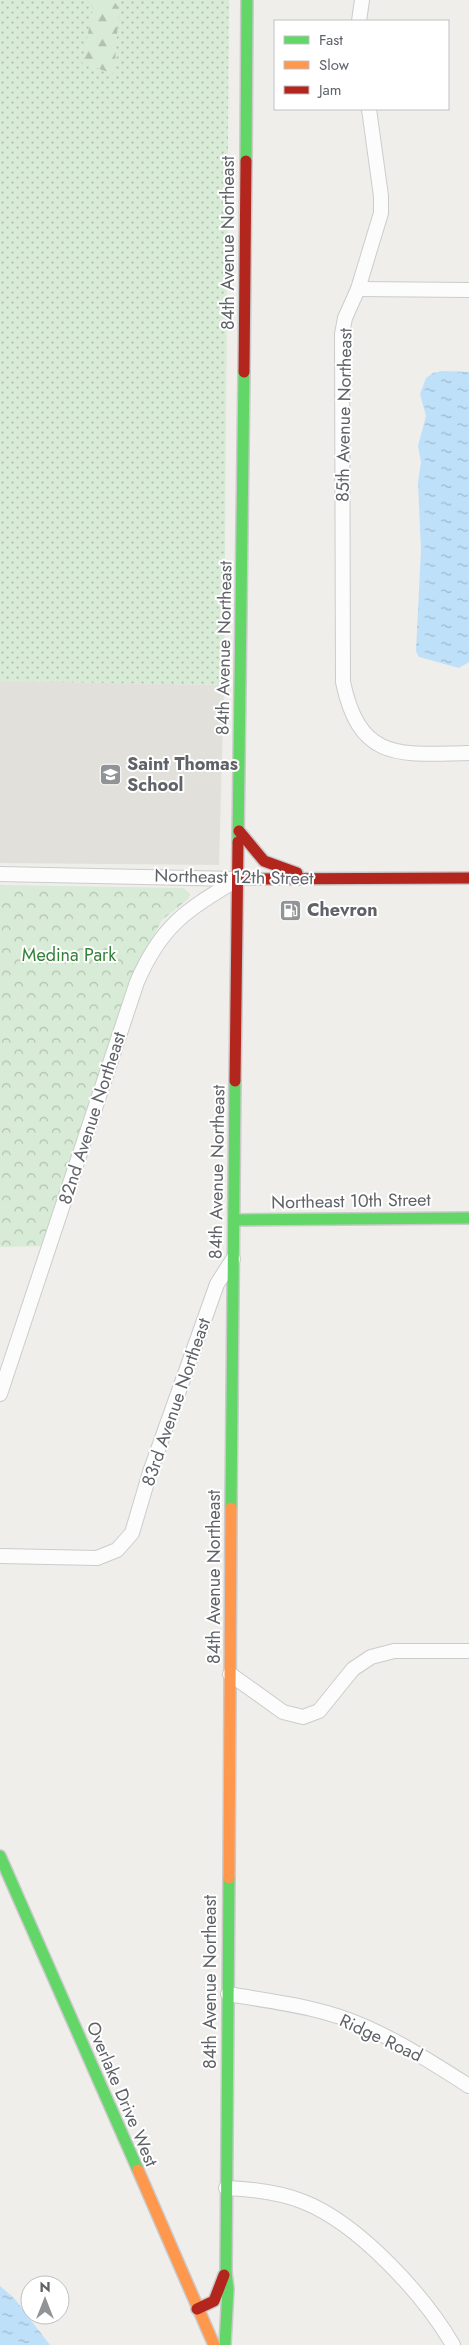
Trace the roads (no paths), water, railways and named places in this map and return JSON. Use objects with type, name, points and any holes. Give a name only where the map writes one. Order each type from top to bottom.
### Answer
[{"type":"main road","name":"84th Avenue Northeast","points":[[225,2345],[228,2289],[226,2272],[226,2188],[233,1259],[247,0]]},
{"type":"main road","points":[[239,831],[264,861],[310,878]]},
{"type":"main road","name":"Northeast 12th Street","points":[[238,879],[469,878]]},
{"type":"main road","name":"Northeast 10th Street","points":[[234,1220],[469,1218]]},
{"type":"main road","name":"Overlake Drive West","points":[[0,1856],[196,2309],[214,2345]]},
{"type":"main road","points":[[196,2309],[214,2301],[226,2272]]},
{"type":"street","points":[[359,20],[362,0]]},
{"type":"street","name":"85th Avenue Northeast","points":[[370,110],[381,196],[381,213],[358,289],[345,318],[342,334],[343,682],[347,704],[357,725],[376,743],[388,750],[408,753],[469,753]]},
{"type":"street","points":[[358,289],[469,290]]},
{"type":"street","name":"Northeast 12th Street","points":[[0,874],[238,879]]},
{"type":"street","points":[[178,877],[191,884],[196,891],[197,899],[194,907]]},
{"type":"street","name":"82nd Avenue Northeast","points":[[0,1394],[137,982],[147,958],[159,938],[194,907],[238,879]]},
{"type":"street","name":"83rd Avenue Northeast","points":[[0,1556],[97,1558],[108,1555],[123,1546],[132,1533],[150,1472],[216,1284],[233,1259]]},
{"type":"street","points":[[230,1674],[283,1712],[303,1717],[319,1711],[353,1669],[371,1657],[394,1651],[469,1651]]},
{"type":"street","name":"Ridge Road","points":[[228,1994],[316,2010],[365,2026],[423,2057],[469,2086]]},
{"type":"street","points":[[226,2188],[287,2196],[306,2202],[355,2233],[385,2259],[419,2298],[453,2345]]},
{"type":"water","points":[[442,371],[469,372],[469,662],[459,668],[419,657],[416,651],[421,550],[418,482],[421,462],[418,446],[426,416],[420,394],[426,378],[433,373]]},
{"type":"water","points":[[0,2286],[20,2306],[20,2325],[35,2325],[50,2345],[0,2345]]},
{"type":"place","name":"Saint Thomas School","points":[[111,774]]},
{"type":"place","name":"Chevron","points":[[291,910]]},
{"type":"park label","name":"Medina Park","points":[[69,955]]}]
